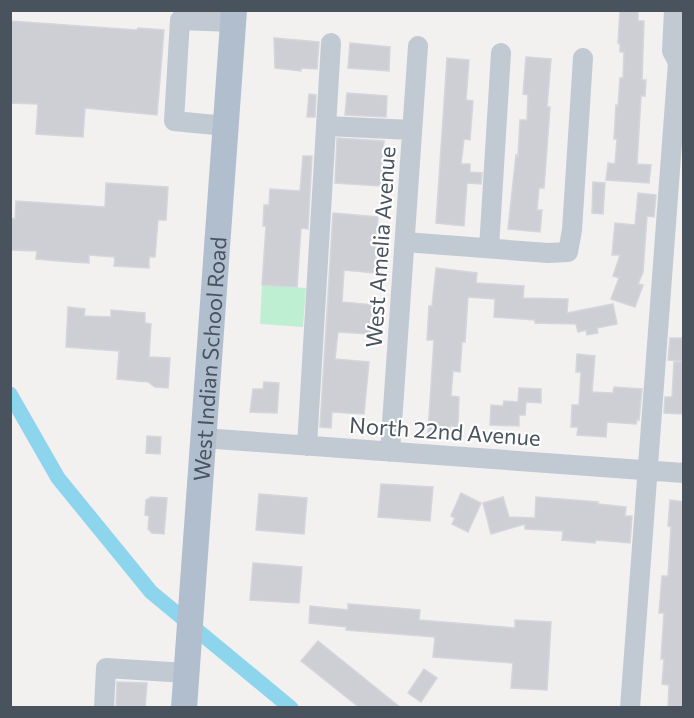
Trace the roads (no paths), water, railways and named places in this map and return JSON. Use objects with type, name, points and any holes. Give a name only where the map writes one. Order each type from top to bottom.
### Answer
[{"type":"main road","name":"West Indian School Road","points":[[184,708],[233,16]]},
{"type":"street","points":[[630,708],[646,470],[681,62],[672,51],[674,10]]},
{"type":"street","points":[[226,126],[174,121],[180,20],[233,16]]},
{"type":"street","points":[[307,446],[331,43]]},
{"type":"street","name":"West Amelia Avenue","points":[[390,452],[418,46]]},
{"type":"street","points":[[489,248],[501,53]]},
{"type":"street","points":[[405,242],[548,253],[568,252],[572,230],[583,58]]},
{"type":"street","points":[[327,126],[412,130]]},
{"type":"street","name":"North 22nd Avenue","points":[[203,438],[684,473]]},
{"type":"street","points":[[104,708],[106,669],[186,673]]},
{"type":"waterway","points":[[10,394],[58,478],[151,592],[291,708]]}]
